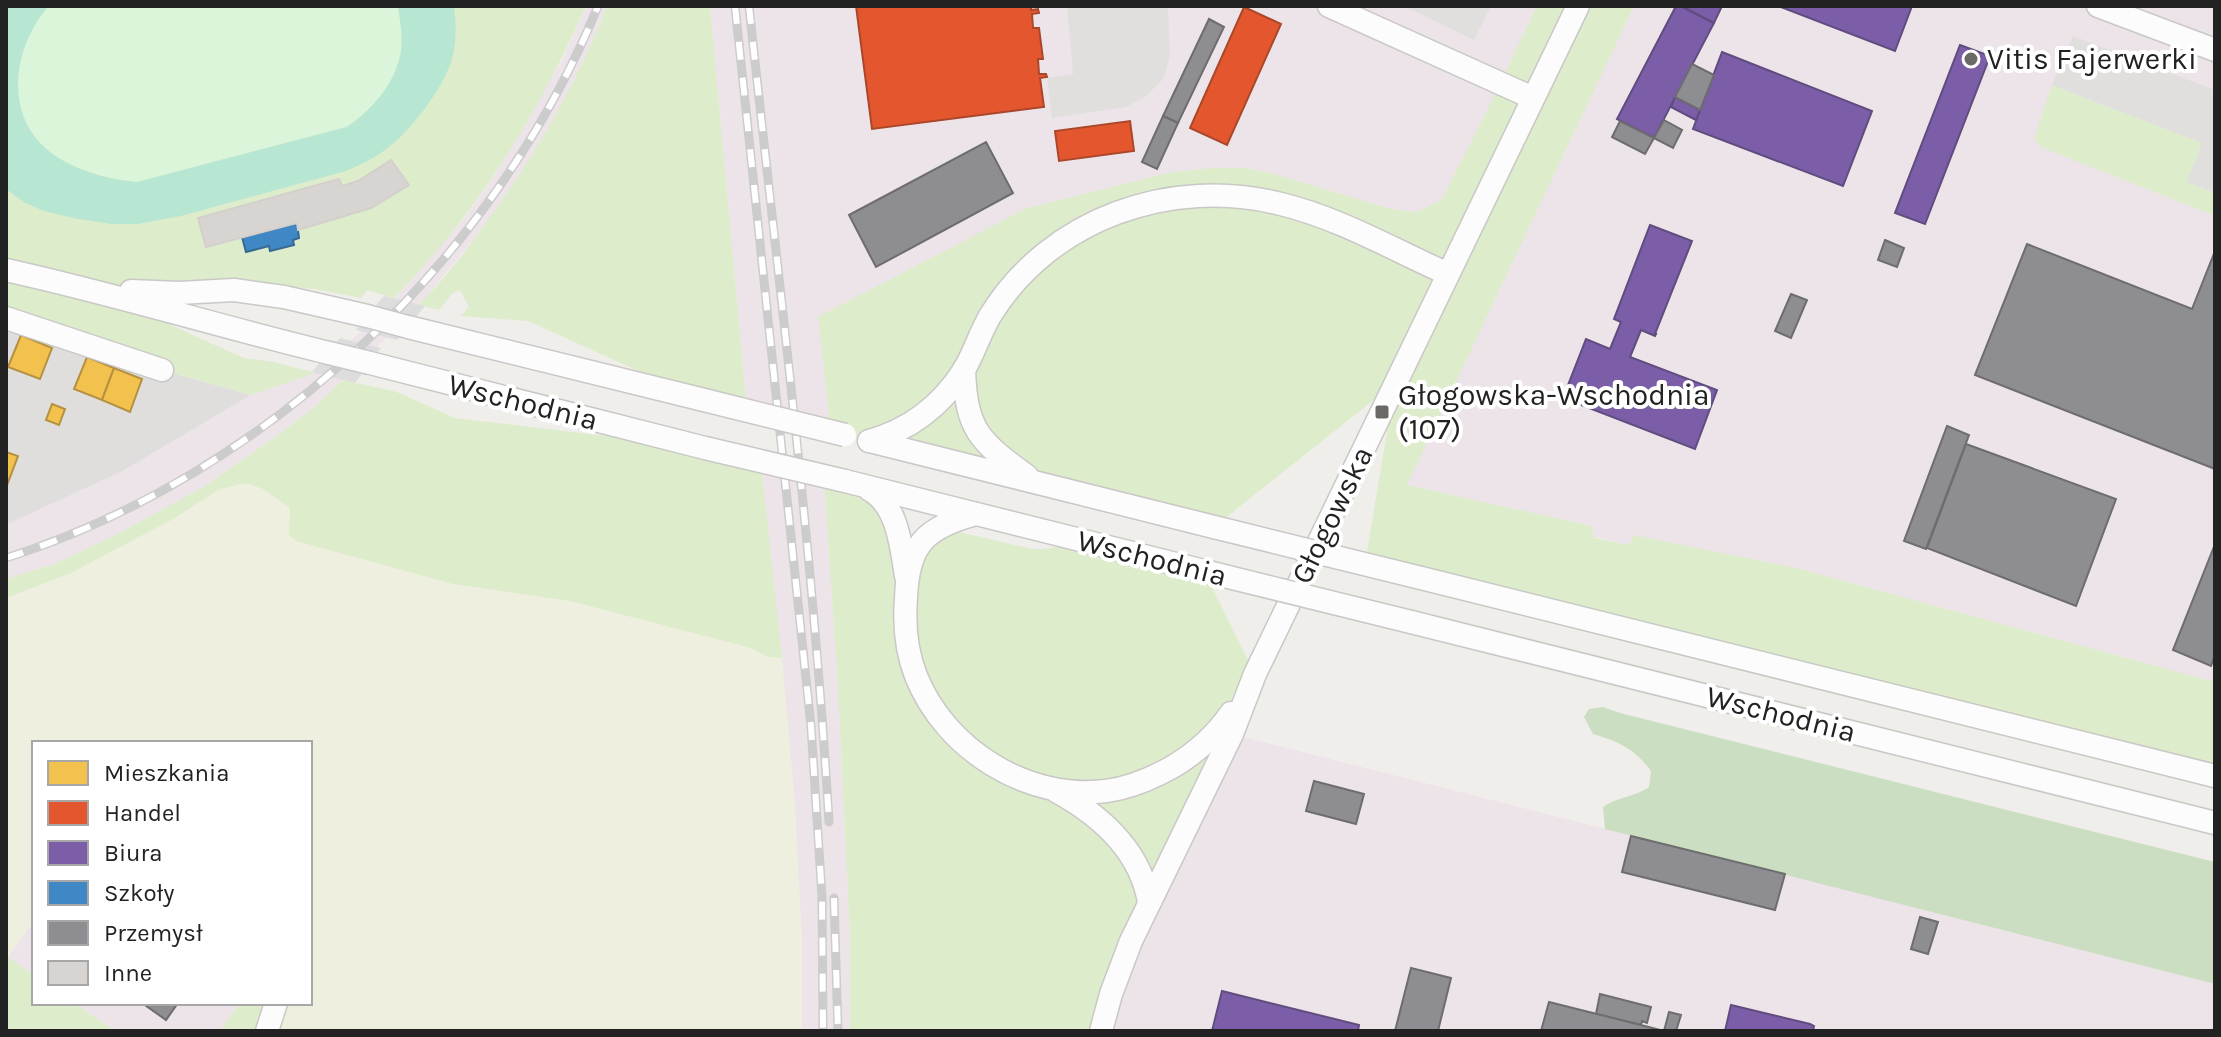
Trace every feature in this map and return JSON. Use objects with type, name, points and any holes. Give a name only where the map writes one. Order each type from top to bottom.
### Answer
[{"type":"street","points":[[1329,6],[1533,98]]},
{"type":"street","name":"Głogowska","points":[[1101,1031],[1124,958],[1232,734],[1255,674],[1578,6]]},
{"type":"street","points":[[2098,6],[2215,50]]},
{"type":"street","points":[[869,441],[900,431],[921,417],[948,390],[964,369],[992,314],[1035,264],[1089,224],[1141,204],[1201,196],[1245,197],[1282,204],[1352,230],[1448,274]]},
{"type":"street","name":"Wschodnia","points":[[6,270],[705,448],[2215,823]]},
{"type":"street","name":"Wschodnia","points":[[90,289],[179,293],[234,290],[284,297],[367,316],[2215,776]]},
{"type":"street","points":[[6,318],[162,370]]},
{"type":"street","points":[[964,369],[965,398],[976,430],[995,451],[1038,484]]},
{"type":"street","points":[[853,483],[878,495],[887,505],[900,541],[907,579]]},
{"type":"street","points":[[976,514],[943,524],[923,540],[910,562],[905,611],[907,644],[917,678],[933,709],[959,740],[993,765],[1024,780],[1078,791],[1106,791],[1135,784],[1191,756],[1216,734],[1255,674]]},
{"type":"street","points":[[1050,787],[1092,814],[1119,839],[1143,876],[1149,902]]},
{"type":"street","points":[[267,1031],[275,1005]]},
{"type":"shaded area","points":[[586,6],[607,6],[581,68],[536,151],[481,230],[425,298],[382,342],[312,409],[205,486],[112,537],[54,564],[6,579],[6,525],[123,471],[251,395],[316,373],[359,333],[407,285],[465,217],[493,178],[563,59]]},
{"type":"shaded area","points":[[710,6],[1537,6],[1441,200],[1417,212],[1391,209],[1274,174],[1245,168],[1212,168],[1173,172],[1027,208],[831,432],[747,411]]},
{"type":"shaded area","points":[[1067,6],[1168,6],[1170,55],[1162,80],[1146,96],[1126,107],[1052,118],[1047,78],[1073,74]]},
{"type":"shaded area","points":[[1404,6],[1491,6],[1474,40]]},
{"type":"shaded area","points":[[1634,6],[2215,6],[2215,682],[1796,568],[1629,545],[1594,537],[1592,526],[1406,485]]},
{"type":"shaded area","points":[[2073,36],[2215,90],[2215,193],[2187,182],[2202,143],[2052,85]]},
{"type":"shaded area","points":[[6,318],[162,370],[251,395],[123,471],[6,525]]},
{"type":"shaded area","points":[[761,462],[824,477],[838,689],[850,935],[850,1029],[853,1031],[802,1031],[802,943],[794,795]]},
{"type":"shaded area","points":[[1232,734],[2215,984],[2215,1031],[1101,1031]]},
{"type":"shaded area","points":[[32,924],[32,974],[8,957]]},
{"type":"shaded area","points":[[78,1005],[239,1005],[220,1031],[115,1031]]},
{"type":"green space","points":[[6,6],[586,6],[548,85],[503,161],[452,232],[394,298],[367,290],[361,298],[255,283],[93,290],[244,358],[316,373],[251,395],[162,370],[6,318]]},
{"type":"green space","points":[[6,6],[49,6],[29,37],[19,74],[18,92],[22,111],[40,143],[61,159],[85,171],[137,182],[347,127],[374,104],[394,74],[402,45],[398,6],[454,6],[456,27],[453,55],[447,73],[424,110],[404,133],[371,159],[346,171],[181,216],[138,224],[111,224],[44,211],[25,203],[6,189]]},
{"type":"green space","points":[[49,6],[398,6],[401,51],[394,74],[381,95],[346,127],[137,182],[98,175],[73,166],[50,152],[29,128],[18,92],[22,55],[29,37]]},
{"type":"green space","points":[[607,6],[710,6],[747,411],[700,399],[528,321],[461,316],[469,307],[460,290],[452,294],[439,310],[418,305],[466,250],[526,165],[570,88]]},
{"type":"green space","points":[[1537,6],[1634,6],[1407,485],[1592,526],[1594,538],[1629,545],[1634,535],[1796,568],[2215,682],[2215,776],[1365,564],[1395,383],[1214,527],[831,432],[818,317],[1027,208],[1173,172],[1212,168],[1245,168],[1274,174],[1391,209],[1417,212],[1441,200]]},
{"type":"green space","points":[[2052,85],[2202,143],[2187,182],[2215,193],[2215,216],[2041,147],[2034,139]]},
{"type":"green space","points":[[343,380],[397,392],[455,418],[705,448],[761,462],[782,658],[768,657],[751,648],[570,601],[453,584],[296,541],[289,535],[290,508],[263,489],[246,483],[220,489],[173,519],[71,573],[6,598],[6,579],[54,564],[112,537],[205,486],[312,409]]},
{"type":"green space","points":[[824,477],[862,485],[918,553],[951,530],[1032,549],[1077,543],[1204,571],[1255,674],[1101,1031],[850,1030],[850,935]]},
{"type":"green space","points":[[246,483],[263,489],[290,508],[289,535],[296,541],[453,584],[570,601],[751,648],[768,657],[782,658],[802,943],[802,1031],[267,1031],[272,1015],[257,1005],[312,1005],[312,741],[32,741],[32,924],[6,960],[6,598],[71,573],[173,519],[220,489]]},
{"type":"green space","points":[[1603,707],[2215,862],[2215,984],[1605,829],[1603,807],[1649,787],[1651,771],[1625,747],[1593,734],[1584,717],[1589,709]]},
{"type":"green space","points":[[8,957],[32,974],[32,1005],[77,1005],[115,1031],[6,1031]]},
{"type":"green space","points":[[239,1005],[257,1005],[272,1015],[267,1031],[220,1031]]},
{"type":"pier","points":[[384,296],[425,306],[397,340],[356,330]]},
{"type":"pier","points":[[340,338],[381,348],[355,383],[312,372]]},
{"type":"building: Mieszkania","points":[[21,335],[52,348],[40,379],[8,367]]},
{"type":"building: Mieszkania","points":[[87,357],[114,368],[102,400],[74,389]]},
{"type":"building: Mieszkania","points":[[114,368],[142,379],[130,412],[102,400]]},
{"type":"building: Mieszkania","points":[[52,404],[65,409],[59,425],[46,420]]},
{"type":"building: Mieszkania","points":[[6,452],[18,456],[6,488]]},
{"type":"building: Handel","points":[[856,6],[1031,6],[1031,10],[1038,9],[1039,13],[1032,14],[1033,28],[1039,28],[1043,59],[1038,59],[1039,74],[1046,74],[1047,77],[1040,78],[1044,107],[872,129]]},
{"type":"building: Handel","points":[[1244,7],[1281,24],[1227,145],[1190,128]]},
{"type":"building: Handel","points":[[1130,121],[1134,151],[1059,161],[1055,131]]},
{"type":"building: Biura","points":[[1676,6],[1714,23],[1654,138],[1617,119]]},
{"type":"building: Biura","points":[[1681,6],[1722,6],[1714,23]]},
{"type":"building: Biura","points":[[1778,6],[1912,6],[1895,51]]},
{"type":"building: Biura","points":[[1960,45],[1990,56],[1925,224],[1895,213]]},
{"type":"building: Biura","points":[[1722,52],[1872,111],[1843,186],[1693,129]]},
{"type":"building: Biura","points":[[1675,97],[1700,110],[1696,120],[1671,107]]},
{"type":"building: Biura","points":[[1650,225],[1692,241],[1655,336],[1641,330],[1630,357],[1717,390],[1695,449],[1563,398],[1586,339],[1610,349],[1621,322],[1614,319]]},
{"type":"building: Biura","points":[[1222,991],[1359,1025],[1358,1031],[1212,1031]]},
{"type":"building: Biura","points":[[1731,1005],[1810,1024],[1814,1026],[1813,1031],[1725,1031]]},
{"type":"building: Szkoły","points":[[297,223],[299,238],[293,240],[294,245],[270,251],[269,246],[246,252],[242,237]]},
{"type":"building: Przemysł","points":[[1209,19],[1224,27],[1178,123],[1163,116]]},
{"type":"building: Przemysł","points":[[1692,64],[1714,75],[1700,110],[1675,97]]},
{"type":"building: Przemysł","points":[[1163,116],[1178,123],[1157,169],[1142,162]]},
{"type":"building: Przemysł","points":[[1664,120],[1682,130],[1673,148],[1654,138]]},
{"type":"building: Przemysł","points":[[1620,121],[1654,138],[1645,154],[1612,137]]},
{"type":"building: Przemysł","points":[[986,142],[1013,193],[876,267],[849,215]]},
{"type":"building: Przemysł","points":[[1885,240],[1904,248],[1897,267],[1878,260]]},
{"type":"building: Przemysł","points":[[2027,244],[2192,309],[2215,251],[2215,469],[1975,375]]},
{"type":"building: Przemysł","points":[[1791,294],[1807,300],[1791,338],[1775,331]]},
{"type":"building: Przemysł","points":[[1947,426],[1969,435],[1926,549],[1904,541]]},
{"type":"building: Przemysł","points":[[1966,444],[2116,499],[2076,606],[1927,548]]},
{"type":"building: Przemysł","points":[[2215,544],[2215,655],[2211,666],[2173,650]]},
{"type":"building: Przemysł","points":[[1314,781],[1364,794],[1356,824],[1306,811]]},
{"type":"building: Przemysł","points":[[1631,836],[1785,874],[1775,910],[1622,872]]},
{"type":"building: Przemysł","points":[[1920,917],[1938,922],[1928,954],[1911,949]]},
{"type":"building: Przemysł","points":[[1411,968],[1451,978],[1438,1031],[1395,1031]]},
{"type":"building: Przemysł","points":[[1600,994],[1651,1007],[1647,1023],[1642,1021],[1641,1025],[1596,1014]]},
{"type":"building: Przemysł","points":[[1549,1002],[1641,1025],[1664,1031],[1541,1031]]},
{"type":"building: Przemysł","points":[[145,1005],[177,1005],[166,1020]]},
{"type":"building: Przemysł","points":[[1669,1012],[1681,1015],[1676,1031],[1664,1031]]},
{"type":"building: Inne","points":[[391,160],[409,185],[371,208],[298,230],[297,223],[206,247],[198,218],[339,179],[342,186],[358,181]]},
{"type":"railway","points":[[6,558],[102,521],[194,472],[281,414],[361,346],[434,270],[499,187],[554,99],[598,6]]},
{"type":"railway","points":[[735,6],[811,726],[822,896],[823,1031]]},
{"type":"railway","points":[[749,6],[804,516],[829,822]]},
{"type":"railway","points":[[834,898],[838,1031]]},
{"type":"place","name":"Vitis Fajerwerki","points":[[1971,59]]},
{"type":"place","name":"Głogowska-Wschodnia (107)","points":[[1382,412]]}]
